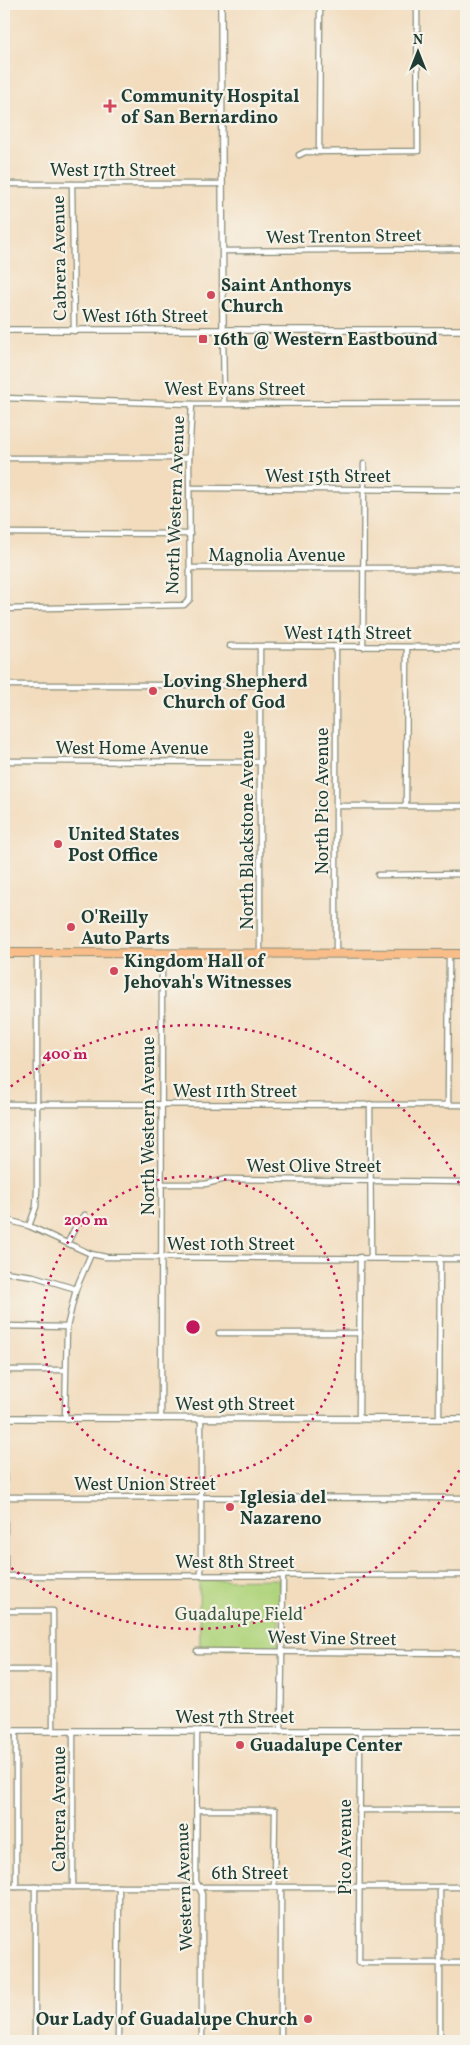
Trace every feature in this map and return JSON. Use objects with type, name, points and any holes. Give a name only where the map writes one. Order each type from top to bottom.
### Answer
[{"type":"main road","points":[[4,953],[466,954]]},
{"type":"street","points":[[222,4],[224,402]]},
{"type":"street","points":[[319,152],[320,4]]},
{"type":"street","points":[[299,155],[305,152],[418,151],[417,4]]},
{"type":"street","name":"West 17th Street","points":[[4,184],[222,184]]},
{"type":"street","name":"Cabrera Avenue","points":[[72,184],[74,331]]},
{"type":"street","name":"West Trenton Street","points":[[223,251],[466,249]]},
{"type":"street","name":"West 16th Street","points":[[4,330],[466,330]]},
{"type":"street","name":"West Evans Street","points":[[4,398],[192,404],[224,402],[466,403]]},
{"type":"street","name":"North Western Avenue","points":[[4,609],[184,605],[190,600],[189,458],[192,404]]},
{"type":"street","points":[[4,458],[189,458]]},
{"type":"street","points":[[363,647],[364,464]]},
{"type":"street","name":"West 15th Street","points":[[190,488],[466,490]]},
{"type":"street","points":[[4,532],[190,534]]},
{"type":"street","name":"Magnolia Avenue","points":[[190,568],[466,568]]},
{"type":"street","name":"West 14th Street","points":[[230,646],[466,647]]},
{"type":"street","name":"North Blackstone Avenue","points":[[260,647],[260,954]]},
{"type":"street","name":"North Pico Avenue","points":[[336,647],[336,954]]},
{"type":"street","points":[[406,806],[407,647]]},
{"type":"street","points":[[4,685],[260,685]]},
{"type":"street","name":"West Home Avenue","points":[[4,761],[261,762]]},
{"type":"street","points":[[336,806],[466,806]]},
{"type":"street","points":[[378,875],[466,874]]},
{"type":"street","points":[[29,1226],[36,1207],[37,1190],[37,953]]},
{"type":"street","name":"North Western Avenue","points":[[161,1419],[162,954]]},
{"type":"street","points":[[448,1106],[449,954]]},
{"type":"street","name":"West 11th Street","points":[[4,1104],[370,1104],[466,1106]]},
{"type":"street","points":[[370,1104],[371,1257]]},
{"type":"street","name":"West Olive Street","points":[[162,1184],[205,1184],[226,1180],[466,1182]]},
{"type":"street","points":[[68,1242],[77,1224],[85,1215]]},
{"type":"street","name":"West 10th Street","points":[[4,1219],[29,1226],[91,1254],[106,1257],[466,1259]]},
{"type":"street","points":[[65,1418],[67,1327],[76,1289],[91,1254]]},
{"type":"street","points":[[359,1419],[360,1257]]},
{"type":"street","points":[[439,1419],[440,1258]]},
{"type":"street","points":[[4,1272],[32,1276],[76,1289]]},
{"type":"street","points":[[4,1326],[67,1327]]},
{"type":"street","points":[[219,1332],[360,1332]]},
{"type":"street","points":[[4,1370],[65,1370]]},
{"type":"street","points":[[4,1418],[5,1576]]},
{"type":"street","name":"West 9th Street","points":[[4,1418],[466,1419]]},
{"type":"street","points":[[201,1419],[201,1576]]},
{"type":"street","name":"West Union Street","points":[[4,1497],[466,1498]]},
{"type":"street","points":[[281,1732],[283,1575]]},
{"type":"street","name":"West 8th Street","points":[[5,1576],[466,1575]]},
{"type":"street","points":[[4,1611],[53,1611],[53,1731]]},
{"type":"street","name":"West Vine Street","points":[[197,1651],[466,1653]]},
{"type":"street","points":[[4,1670],[52,1670]]},
{"type":"street","name":"West 7th Street","points":[[4,1732],[466,1731]]},
{"type":"street","points":[[16,1732],[16,1887]]},
{"type":"street","name":"Cabrera Avenue","points":[[73,1732],[73,1887]]},
{"type":"street","name":"Western Avenue","points":[[197,1732],[196,1881],[202,1894],[202,2041]]},
{"type":"street","name":"Pico Avenue","points":[[360,1732],[359,1963],[439,1963]]},
{"type":"street","points":[[197,1810],[274,1810],[274,1887]]},
{"type":"street","points":[[359,1810],[466,1810]]},
{"type":"street","name":"6th Street","points":[[4,1887],[466,1887]]},
{"type":"street","points":[[35,1887],[35,2041]]},
{"type":"street","points":[[118,1887],[118,2041]]},
{"type":"street","points":[[281,1887],[281,2041]]},
{"type":"street","points":[[440,1887],[440,2041]]},
{"type":"street","points":[[439,1963],[466,1963]]},
{"type":"green space","name":"Guadalupe Field","points":[[279,1579],[279,1648],[200,1648],[199,1580]]},
{"type":"place","name":"Community Hospital of San Bernardino","points":[[110,106]]},
{"type":"place","name":"Saint Anthonys Church","points":[[211,295]]},
{"type":"place","name":"16th @ Western Eastbound","points":[[203,339]]},
{"type":"place","name":"Loving Shepherd Church of God","points":[[153,691]]},
{"type":"place","name":"United States Post Office","points":[[58,844]]},
{"type":"place","name":"O'Reilly Auto Parts","points":[[71,927]]},
{"type":"place","name":"Kingdom Hall of Jehovah's Witnesses","points":[[114,971]]},
{"type":"place","name":"Iglesia del Nazareno","points":[[230,1507]]},
{"type":"place","name":"Guadalupe Center","points":[[240,1745]]},
{"type":"place","name":"Our Lady of Guadalupe Church","points":[[308,2019]]}]
